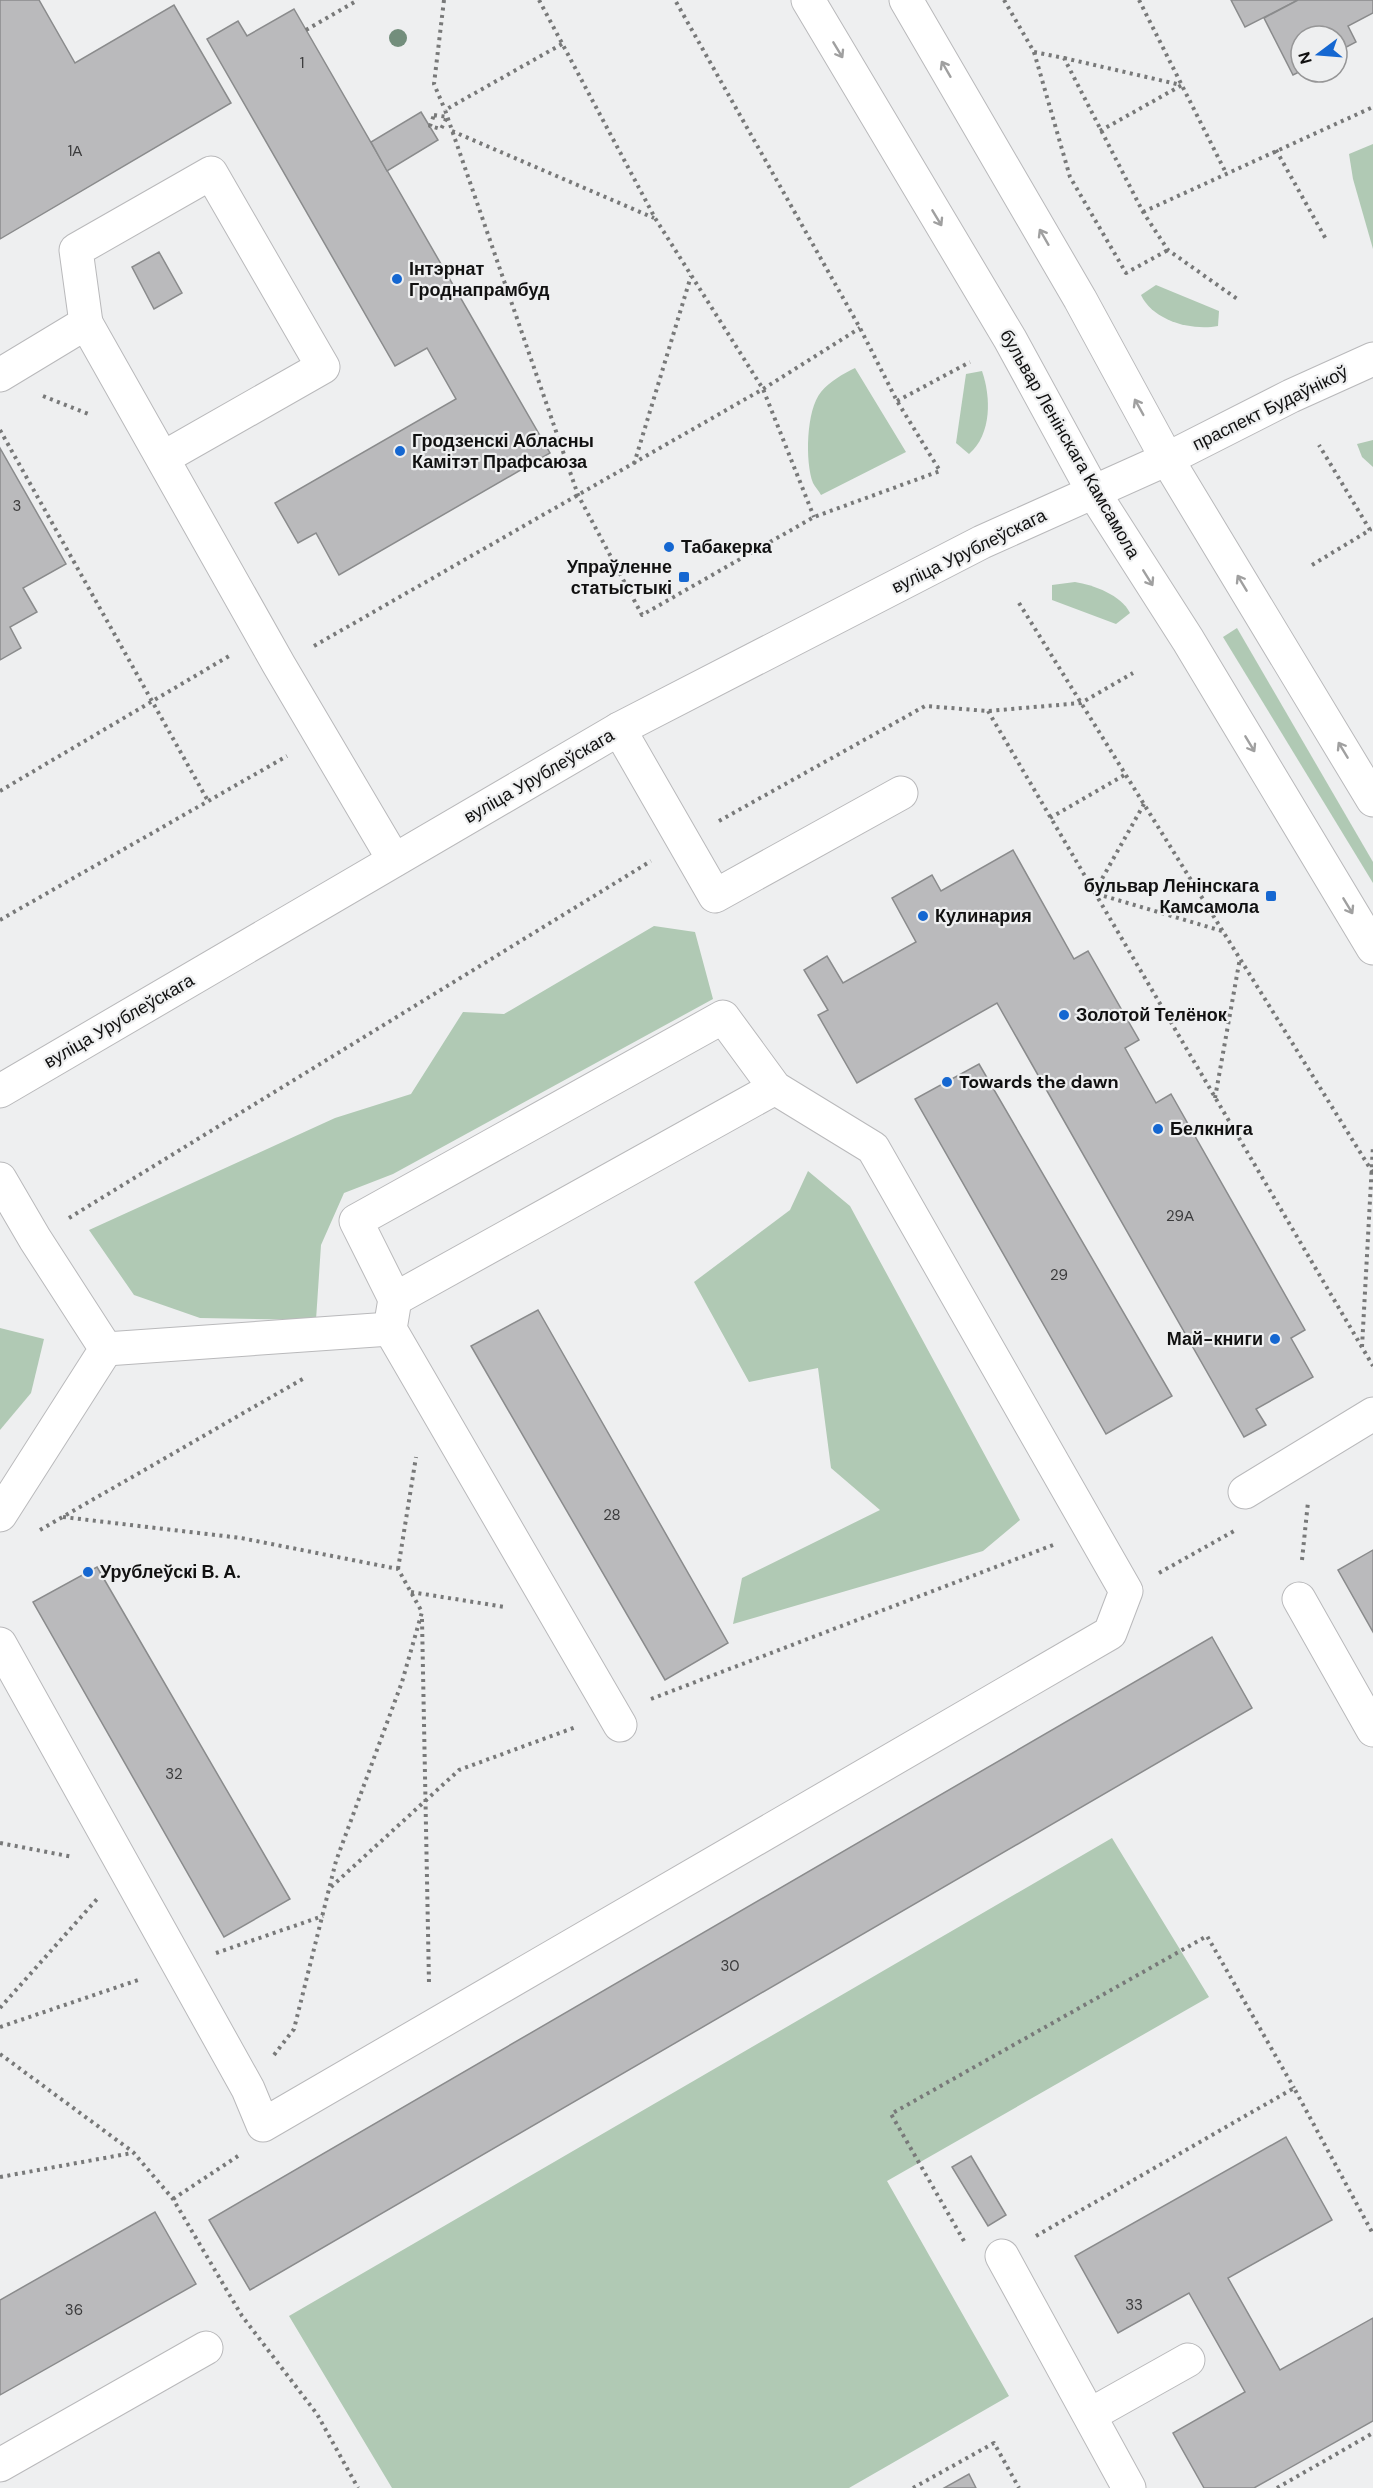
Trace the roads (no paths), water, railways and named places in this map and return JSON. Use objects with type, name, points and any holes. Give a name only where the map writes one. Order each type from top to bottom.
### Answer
[{"type":"main road","name":"бульвар Ленінскага Камсамола","points":[[808,0],[1010,339],[1094,493],[1188,640],[1373,948]]},
{"type":"main road","points":[[906,0],[1080,299],[1167,459],[1373,800]]},
{"type":"main road","points":[[158,450],[323,367],[211,173],[76,250],[86,323],[279,665],[394,860]]},
{"type":"main road","points":[[0,375],[86,323]]},
{"type":"main road","name":"праспект Будаўнікоў","points":[[1094,493],[1291,396],[1373,359]]},
{"type":"main road","name":"вуліца Урублеўскага","points":[[0,1091],[619,729],[982,542],[1094,493]]},
{"type":"main road","points":[[619,729],[715,897],[901,793]]},
{"type":"main road","points":[[0,1644],[248,2089],[263,2125],[1110,1633],[1126,1592],[873,1148],[775,1088],[723,1017],[356,1221],[427,1392],[616,1719]]},
{"type":"main road","points":[[106,1349],[393,1314],[775,1088]]},
{"type":"main road","points":[[0,1179],[35,1239],[106,1349]]},
{"type":"main road","points":[[0,1515],[106,1349]]},
{"type":"main road","points":[[1245,1492],[1373,1414]]},
{"type":"main road","points":[[1299,1599],[1373,1730]]},
{"type":"main road","points":[[1002,2256],[1129,2488]]},
{"type":"main road","points":[[0,2465],[206,2348]]},
{"type":"main road","points":[[1090,2415],[1188,2360]]},
{"type":"place","name":"Інтэрнат Гроднапрамбуд","points":[[397,279]]},
{"type":"place","name":"Гродзенскі Абласны Камітэт Прафсаюза","points":[[400,451]]},
{"type":"place","name":"Табакерка","points":[[669,547]]},
{"type":"place","name":"Упраўленне статыстыкі","points":[[684,577]]},
{"type":"place","name":"бульвар Ленінскага Камсамола","points":[[1271,896]]},
{"type":"place","name":"Кулинария","points":[[923,916]]},
{"type":"place","name":"Золотой Телёнок","points":[[1064,1015]]},
{"type":"place","name":"Towards the dawn","points":[[947,1082]]},
{"type":"place","name":"Белкнига","points":[[1158,1129]]},
{"type":"place","name":"Май-книги","points":[[1275,1339]]},
{"type":"place","name":"Урублеўскі В. А.","points":[[88,1572]]}]
